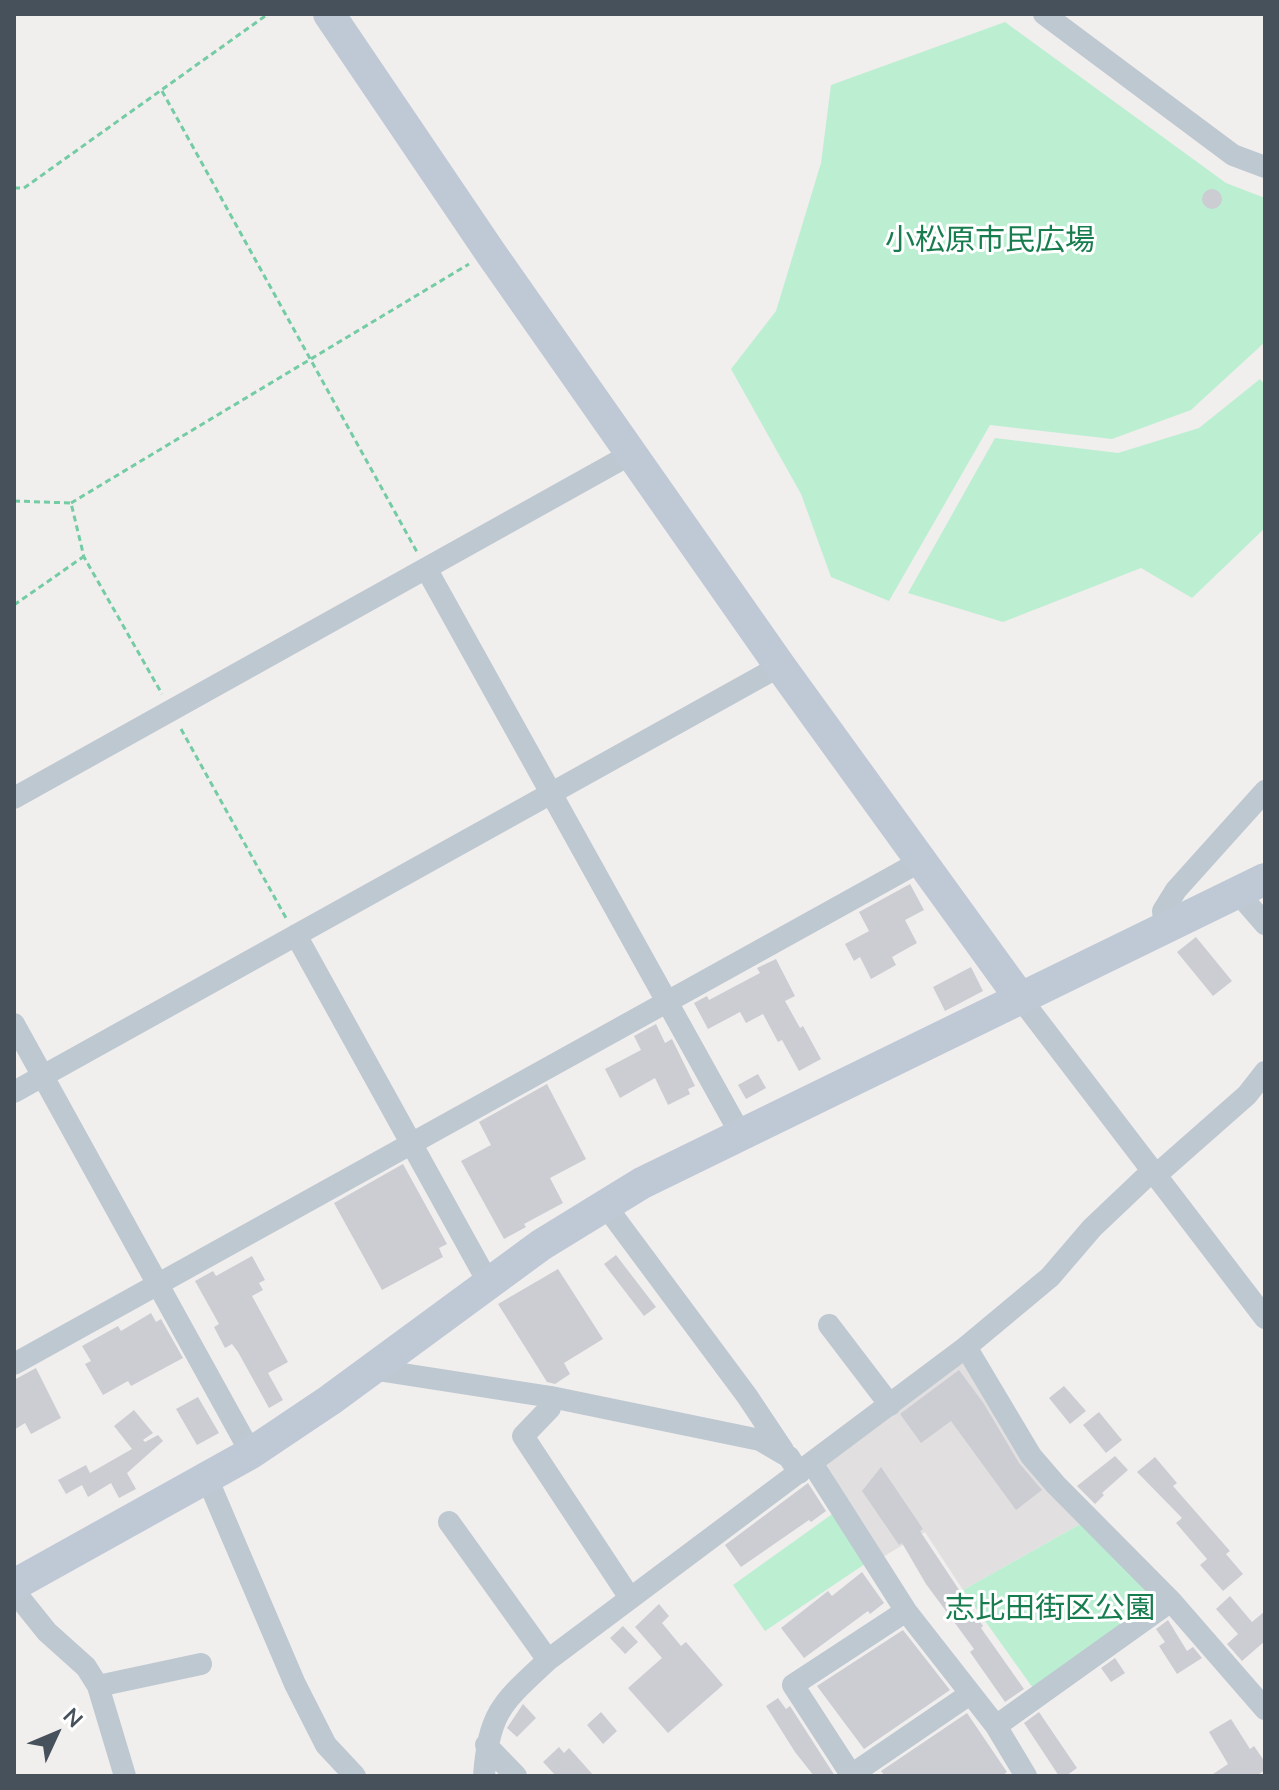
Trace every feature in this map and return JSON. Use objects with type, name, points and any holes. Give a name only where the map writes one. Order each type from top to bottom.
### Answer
[{"type":"street","points":[[329,14],[490,252],[780,666],[1021,999],[1265,1318]]},
{"type":"street","points":[[1044,14],[1233,155],[1265,167]]},
{"type":"street","points":[[14,798],[631,454]]},
{"type":"street","points":[[427,570],[740,1133]]},
{"type":"street","points":[[14,1092],[780,666]]},
{"type":"street","points":[[1165,927],[1163,911],[1176,890],[1265,791]]},
{"type":"street","points":[[14,1364],[921,861]]},
{"type":"street","points":[[125,1776],[98,1686],[86,1667],[47,1632],[14,1588],[251,1453],[488,1282],[642,1183],[1251,886],[1265,924]]},
{"type":"street","points":[[296,935],[488,1282]]},
{"type":"street","points":[[14,1024],[251,1453]]},
{"type":"street","points":[[484,1776],[486,1745],[501,1706],[548,1660],[800,1464],[890,1405],[966,1347],[1050,1277],[1092,1228],[1151,1172],[1163,1169],[1247,1095],[1265,1072]]},
{"type":"street","points":[[605,1205],[906,1611],[996,1726],[1026,1776]]},
{"type":"street","points":[[829,1325],[890,1405]]},
{"type":"street","points":[[966,1347],[1031,1456],[1171,1601],[1265,1709]]},
{"type":"street","points":[[371,1369],[551,1397],[760,1440],[800,1464]]},
{"type":"street","points":[[551,1397],[550,1408],[523,1436],[630,1598]]},
{"type":"street","points":[[207,1478],[295,1684],[326,1745],[355,1776]]},
{"type":"street","points":[[449,1522],[548,1660]]},
{"type":"street","points":[[996,1726],[1171,1601]]},
{"type":"street","points":[[906,1611],[793,1685],[852,1776],[970,1694]]},
{"type":"street","points":[[98,1686],[201,1664]]},
{"type":"street","points":[[486,1745],[516,1776]]},
{"type":"path","points":[[14,188],[24,188],[268,14]]},
{"type":"path","points":[[162,91],[427,570]]},
{"type":"path","points":[[71,503],[490,252]]},
{"type":"path","points":[[14,605],[84,557]]},
{"type":"shaded area","points":[[963,1357],[1084,1522],[963,1590],[925,1532],[881,1558],[824,1460]]},
{"type":"green space","name":"小松原市民広場","points":[[1005,22],[1226,183],[1265,198],[1265,342],[1191,410],[1112,439],[990,425],[889,601],[831,577],[801,494],[731,369],[776,311],[821,163],[831,85]]},
{"type":"green space","points":[[1260,379],[1265,385],[1265,528],[1192,598],[1141,568],[1003,622],[908,593],[995,438],[1118,453],[1199,428]]},
{"type":"green space","points":[[835,1512],[865,1564],[765,1631],[733,1585]]},
{"type":"green space","name":"志比田街区公園","points":[[1084,1522],[1160,1596],[1035,1691],[963,1590]]},
{"type":"building","points":[[1212,189],[1219,192],[1222,199],[1219,206],[1212,209],[1205,206],[1202,199],[1205,192]]},
{"type":"building","points":[[910,884],[924,910],[905,920],[917,943],[892,957],[896,965],[871,979],[860,957],[854,961],[845,944],[869,931],[859,912]]},
{"type":"building","points":[[1196,937],[1232,981],[1213,996],[1177,952]]},
{"type":"building","points":[[776,959],[795,996],[785,1001],[821,1059],[799,1071],[763,1014],[746,1023],[740,1012],[708,1029],[694,1003],[707,996],[709,1000],[760,973],[757,968]]},
{"type":"building","points":[[971,967],[983,991],[945,1011],[933,987]]},
{"type":"building","points":[[656,1024],[665,1043],[672,1039],[695,1086],[688,1089],[690,1094],[668,1105],[655,1078],[620,1098],[605,1069],[641,1050],[634,1036]]},
{"type":"building","points":[[758,1074],[766,1088],[746,1099],[738,1085]]},
{"type":"building","points":[[547,1084],[586,1159],[550,1178],[563,1203],[504,1239],[461,1161],[491,1145],[479,1122]]},
{"type":"building","points":[[403,1164],[447,1244],[439,1248],[443,1257],[382,1290],[334,1203]]},
{"type":"building","points":[[616,1255],[656,1307],[644,1316],[604,1264]]},
{"type":"building","points":[[252,1256],[265,1280],[259,1283],[263,1290],[252,1296],[288,1362],[268,1373],[283,1400],[269,1408],[238,1352],[232,1344],[225,1348],[214,1327],[219,1324],[195,1281],[213,1271],[216,1276]]},
{"type":"building","points":[[558,1269],[603,1339],[564,1363],[570,1374],[555,1384],[547,1382],[498,1304]]},
{"type":"building","points":[[151,1313],[156,1322],[161,1319],[183,1358],[131,1386],[128,1381],[103,1395],[85,1364],[91,1361],[82,1346],[118,1326],[121,1331]]},
{"type":"building","points":[[36,1368],[61,1418],[31,1434],[25,1423],[14,1430],[14,1380]]},
{"type":"building","points":[[959,1370],[984,1404],[1019,1463],[1042,1490],[1016,1510],[951,1421],[921,1443],[900,1414]]},
{"type":"building","points":[[1064,1386],[1086,1411],[1070,1424],[1049,1398]]},
{"type":"building","points":[[198,1397],[219,1433],[197,1445],[176,1409]]},
{"type":"building","points":[[134,1410],[153,1433],[143,1440],[145,1442],[158,1435],[163,1441],[127,1473],[136,1489],[119,1498],[111,1483],[88,1497],[82,1485],[66,1494],[58,1480],[86,1465],[90,1473],[132,1449],[114,1426]]},
{"type":"building","points":[[1099,1412],[1122,1440],[1106,1453],[1083,1425]]},
{"type":"building","points":[[1115,1456],[1128,1470],[1102,1493],[1104,1495],[1095,1504],[1077,1486]]},
{"type":"building","points":[[1155,1457],[1177,1483],[1173,1486],[1230,1551],[1226,1554],[1243,1574],[1223,1591],[1200,1565],[1207,1559],[1176,1523],[1182,1518],[1137,1472]]},
{"type":"building","points":[[881,1467],[923,1529],[920,1531],[983,1626],[981,1628],[1024,1689],[1005,1702],[970,1652],[974,1649],[926,1584],[902,1543],[899,1545],[862,1491]]},
{"type":"building","points":[[808,1483],[826,1511],[741,1567],[725,1545]]},
{"type":"building","points":[[862,1572],[884,1603],[870,1614],[868,1611],[804,1658],[781,1628],[828,1591],[832,1596]]},
{"type":"building","points":[[1230,1596],[1252,1622],[1265,1611],[1265,1641],[1242,1661],[1227,1644],[1238,1634],[1216,1609]]},
{"type":"building","points":[[659,1604],[669,1616],[662,1623],[681,1646],[686,1642],[723,1685],[668,1733],[628,1688],[662,1658],[635,1627]]},
{"type":"building","points":[[1168,1620],[1187,1651],[1193,1647],[1202,1658],[1177,1674],[1159,1646],[1165,1642],[1156,1629]]},
{"type":"building","points":[[623,1626],[638,1642],[625,1654],[610,1638]]},
{"type":"building","points":[[903,1630],[950,1690],[864,1749],[817,1686]]},
{"type":"building","points":[[1115,1658],[1125,1673],[1111,1682],[1101,1668]]},
{"type":"building","points":[[778,1698],[786,1709],[790,1706],[835,1776],[814,1776],[795,1752],[766,1706]]},
{"type":"building","points":[[523,1704],[536,1718],[517,1737],[507,1728]]},
{"type":"building","points":[[601,1712],[617,1731],[603,1744],[587,1725]]},
{"type":"building","points":[[1039,1712],[1077,1768],[1066,1776],[1059,1776],[1024,1723]]},
{"type":"building","points":[[967,1713],[1007,1772],[1002,1776],[885,1776],[881,1771]]},
{"type":"building","points":[[1231,1719],[1250,1749],[1254,1746],[1265,1762],[1265,1770],[1256,1776],[1210,1776],[1228,1764],[1209,1732]]},
{"type":"building","points":[[559,1747],[564,1753],[569,1748],[594,1776],[556,1776],[543,1762]]}]
